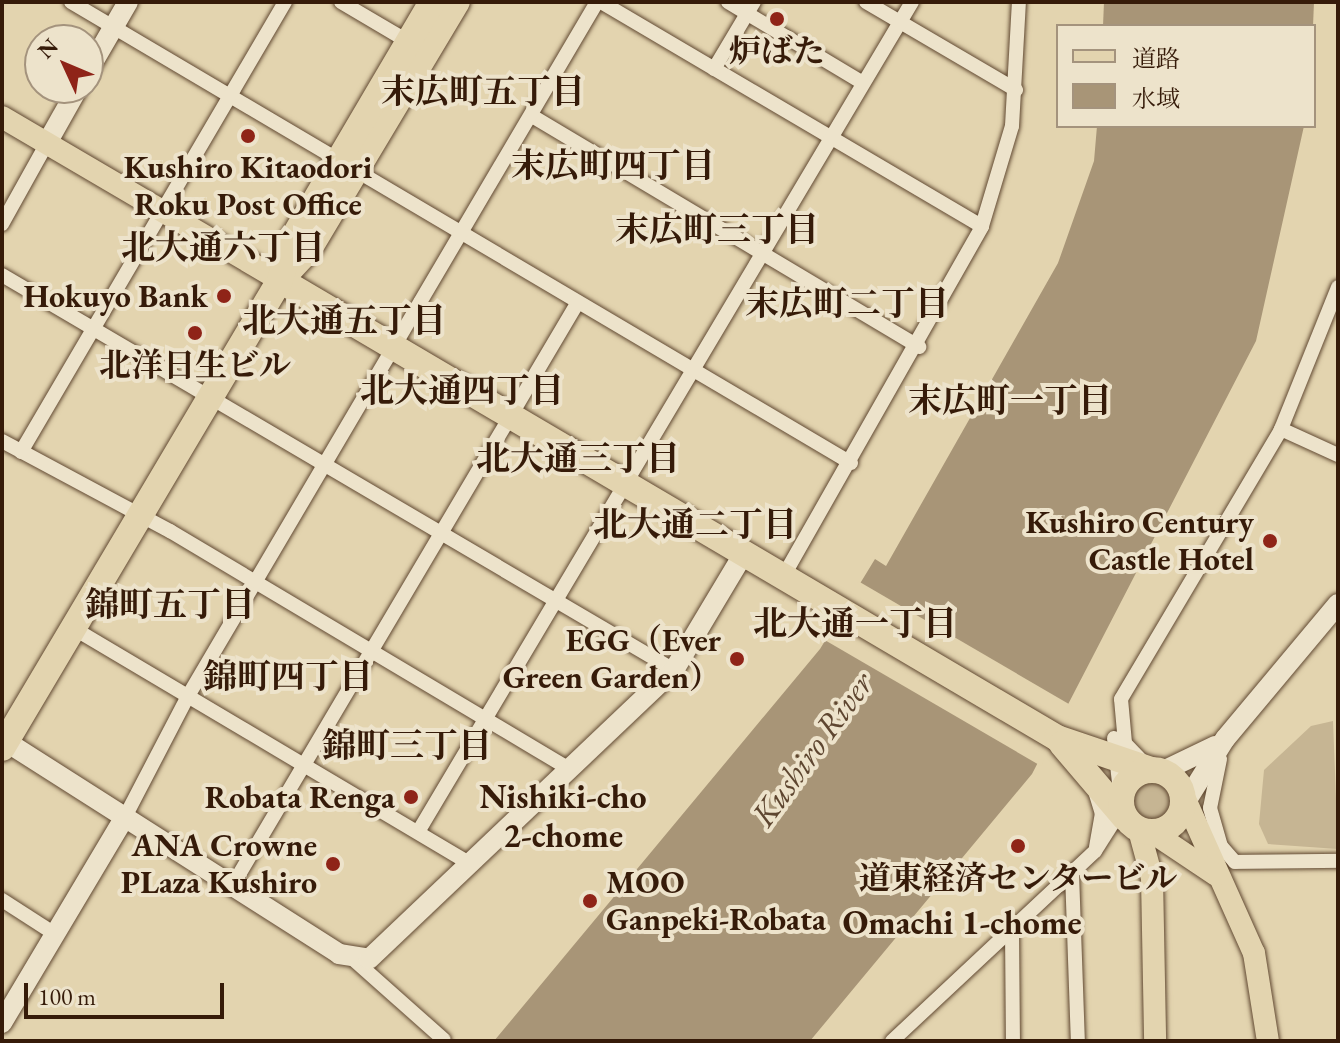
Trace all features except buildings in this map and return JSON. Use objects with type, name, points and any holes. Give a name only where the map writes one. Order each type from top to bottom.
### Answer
[{"type":"highway","points":[[3,743],[280,280],[309,249],[409,42],[432,2]]},
{"type":"highway","points":[[348,165],[457,2]]},
{"type":"highway","points":[[280,280],[1057,738],[1152,806]]},
{"type":"highway","points":[[1084,760],[1116,741],[1152,806]]},
{"type":"main road","points":[[2,117],[280,280]]},
{"type":"main road","points":[[1152,806],[1220,878]]},
{"type":"main road","points":[[1152,806],[1220,878],[1254,953],[1268,1041]]},
{"type":"main road","points":[[1152,806],[1155,1041]]},
{"type":"street","points":[[71,2],[851,463]]},
{"type":"street","points":[[104,43],[128,2]]},
{"type":"street","points":[[21,452],[285,2]]},
{"type":"street","points":[[341,2],[409,42]]},
{"type":"street","points":[[2,1023],[125,817],[188,696],[599,2],[982,226]]},
{"type":"street","points":[[728,2],[751,8],[863,83]]},
{"type":"street","points":[[866,2],[1016,90]]},
{"type":"street","points":[[418,832],[557,604],[761,253],[912,2]]},
{"type":"street","points":[[783,577],[919,347],[982,226],[998,187],[1016,90],[1019,2]]},
{"type":"street","points":[[714,69],[751,8]]},
{"type":"street","points":[[2,224],[69,104]]},
{"type":"street","points":[[532,116],[919,347]]},
{"type":"street","points":[[2,275],[674,670]]},
{"type":"street","points":[[1152,806],[1116,741],[1121,699],[1281,429],[1338,287]]},
{"type":"street","points":[[234,883],[306,767],[578,302]]},
{"type":"street","points":[[1281,429],[1338,455]]},
{"type":"street","points":[[2,441],[256,581],[567,768]]},
{"type":"street","points":[[354,960],[382,953],[567,768],[674,670],[744,553]]},
{"type":"street","points":[[892,1041],[1095,851],[1152,806],[1225,739],[1338,604]]},
{"type":"street","points":[[73,628],[472,865]]},
{"type":"street","points":[[1241,720],[1212,782],[1221,846],[1235,862],[1253,866],[1338,861]]},
{"type":"street","points":[[1095,851],[1152,806],[1225,739]]},
{"type":"street","points":[[1116,741],[1125,743],[1152,806]]},
{"type":"street","points":[[3,743],[354,960],[444,1040]]},
{"type":"street","points":[[1084,760],[1102,814],[1095,851]]},
{"type":"street","points":[[1072,873],[1078,1041]]},
{"type":"street","points":[[2,900],[55,934]]},
{"type":"street","points":[[1012,931],[1013,1041]]},
{"type":"shaded area","points":[[1333,721],[1338,849],[1268,844],[1259,824],[1264,770],[1311,726]]},
{"type":"shaded area","points":[[1152,778],[1167,784],[1173,799],[1167,814],[1152,820],[1137,814],[1131,799],[1137,784]]},
{"type":"water","points":[[1104,2],[1314,2],[1313,24],[1103,24]]},
{"type":"water","name":"Kushiro River","points":[[1097,128],[1304,128],[1256,341],[1032,774],[810,1041],[494,1041],[820,649],[875,559],[886,566],[1058,263],[1094,161]]},
{"type":"pier","points":[[858,581],[1074,707],[1041,766],[823,639]]},
{"type":"place","name":"炉ばた","points":[[777,19]]},
{"type":"place","name":"Kushiro Kitaodori Roku Post Office","points":[[248,136]]},
{"type":"place","name":"Hokuyo Bank","points":[[224,296]]},
{"type":"place","name":"北洋日生ビル","points":[[195,333]]},
{"type":"place","name":"Kushiro Century Castle Hotel","points":[[1270,541]]},
{"type":"place","name":"EGG（Ever Green Garden）","points":[[737,659]]},
{"type":"place","name":"Robata Renga","points":[[411,797]]},
{"type":"place","name":"道東経済センタービル","points":[[1018,846]]},
{"type":"place","name":"ANA Crowne PLaza Kushiro","points":[[333,864]]},
{"type":"place","name":"MOO Ganpeki-Robata","points":[[590,901]]},
{"type":"district","name":"末広町五丁目","points":[[483,92]]},
{"type":"district","name":"末広町四丁目","points":[[613,166]]},
{"type":"district","name":"末広町三丁目","points":[[717,230]]},
{"type":"district","name":"北大通六丁目","points":[[223,248]]},
{"type":"district","name":"末広町二丁目","points":[[847,304]]},
{"type":"district","name":"北大通五丁目","points":[[344,321]]},
{"type":"district","name":"北大通四丁目","points":[[462,391]]},
{"type":"district","name":"末広町一丁目","points":[[1010,401]]},
{"type":"district","name":"北大通三丁目","points":[[578,459]]},
{"type":"district","name":"北大通二丁目","points":[[695,525]]},
{"type":"district","name":"錦町五丁目","points":[[170,605]]},
{"type":"district","name":"北大通一丁目","points":[[855,624]]},
{"type":"district","name":"錦町四丁目","points":[[288,677]]},
{"type":"district","name":"錦町三丁目","points":[[407,746]]},
{"type":"district","name":"Nishiki-cho 2-chome","points":[[563,816]]},
{"type":"district","name":"Omachi 1-chome","points":[[962,923]]}]
